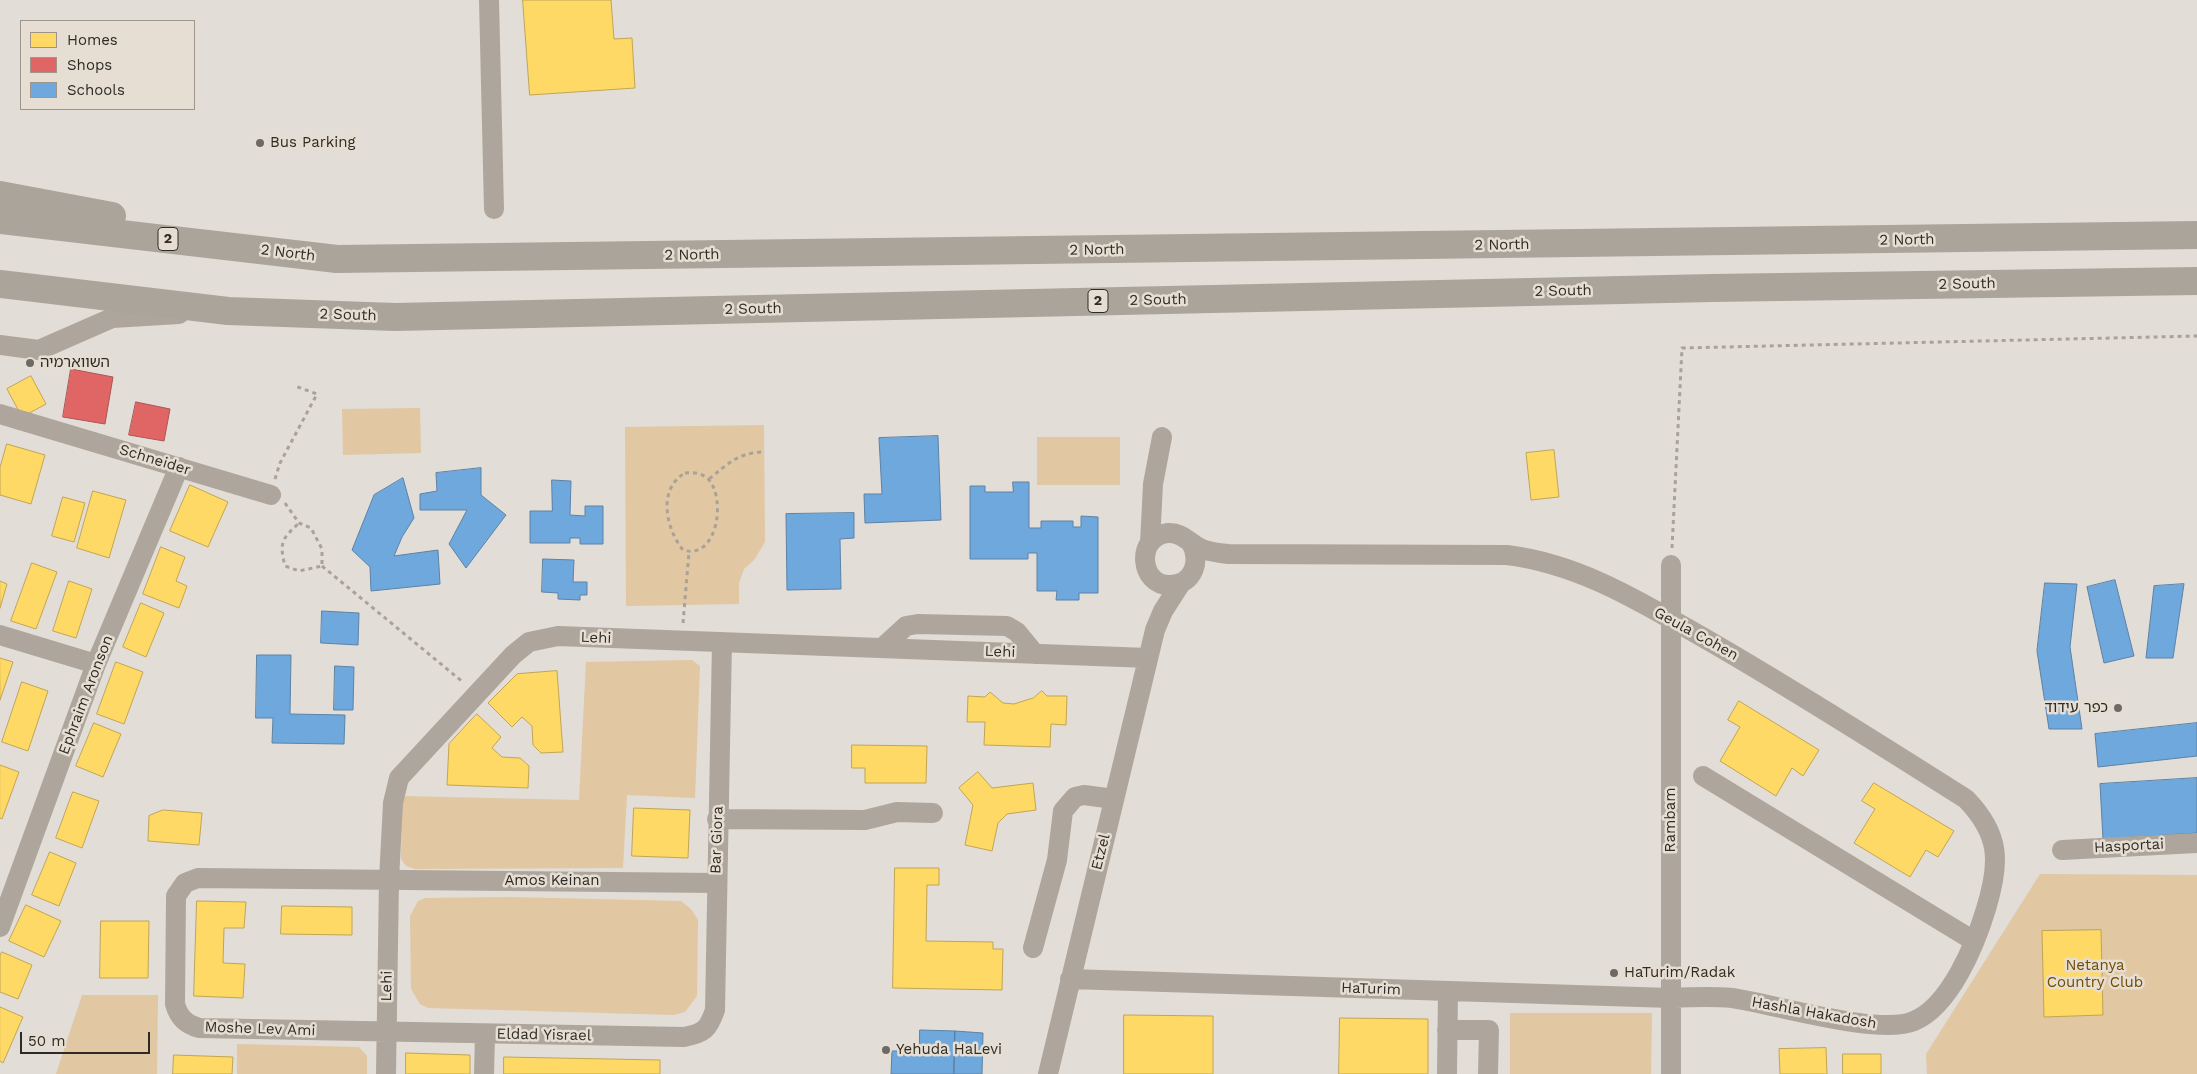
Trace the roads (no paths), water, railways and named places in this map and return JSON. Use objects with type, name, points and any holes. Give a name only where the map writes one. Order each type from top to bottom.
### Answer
[{"type":"highway","points":[[0,195],[337,259]]},
{"type":"highway","name":"2 North","points":[[0,220],[337,259],[2197,236]]},
{"type":"highway","name":"2 South","points":[[0,284],[228,311],[395,316],[1702,288],[2197,281]]},
{"type":"street","points":[[489,0],[494,209]]},
{"type":"street","points":[[0,345],[39,350],[112,318],[228,311]]},
{"type":"street","name":"Schneider","points":[[0,414],[270,495]]},
{"type":"street","points":[[1152,502],[1162,520],[1184,538],[1196,558],[1195,568],[1186,579],[1168,585],[1159,583],[1147,571],[1145,554],[1150,543],[1152,502],[1153,484],[1162,437]]},
{"type":"street","name":"Ephraim Aronson","points":[[0,927],[96,664],[179,467]]},
{"type":"street","points":[[1150,543],[1160,535],[1184,538]]},
{"type":"street","name":"Geula Cohen","points":[[1184,538],[1202,549],[1243,554],[1481,554],[1528,558],[1557,565],[1589,577],[1671,619],[1756,668],[1966,799],[1981,814],[1991,834],[1994,849],[1994,881],[1982,924],[1974,942]]},
{"type":"street","name":"Geula Cohen","points":[[1186,579],[1220,561],[1243,554]]},
{"type":"street","name":"Rambam","points":[[1671,565],[1671,1074]]},
{"type":"street","name":"Etzel","points":[[1147,571],[1153,600],[1155,630]]},
{"type":"street","name":"Etzel","points":[[1048,1074],[1155,630],[1163,611],[1186,579]]},
{"type":"street","points":[[882,648],[906,626],[918,624],[1006,626],[1017,632],[1035,654]]},
{"type":"street","points":[[0,635],[96,664]]},
{"type":"street","name":"Lehi","points":[[386,1074],[389,880],[393,803],[398,778],[513,655],[529,642],[558,636],[1148,658]]},
{"type":"street","name":"Bar Giora","points":[[701,1033],[707,1028],[715,1010],[722,642]]},
{"type":"street","points":[[1703,776],[1974,942]]},
{"type":"street","points":[[1033,948],[1057,860],[1063,811],[1075,797],[1084,795],[1114,799]]},
{"type":"street","points":[[718,819],[865,820],[897,812],[933,813]]},
{"type":"street","name":"Hasportai","points":[[2062,850],[2197,842]]},
{"type":"street","name":"Moshe Lev Ami","points":[[387,1033],[199,1028],[190,1025],[178,1013],[175,1004],[175,905],[179,889],[185,883],[198,878],[389,880]]},
{"type":"street","name":"Amos Keinan","points":[[389,880],[716,883]]},
{"type":"street","name":"Hashla Hakadosh","points":[[1671,998],[1706,996],[1732,998],[1873,1025],[1898,1025],[1914,1021],[1930,1012],[1944,996],[1959,973],[1974,942]]},
{"type":"street","name":"HaTurim","points":[[1070,979],[1671,998]]},
{"type":"street","points":[[1447,1074],[1448,991]]},
{"type":"street","points":[[1447,1030],[1489,1030],[1488,1074]]},
{"type":"street","name":"Eldad Yisrael","points":[[387,1033],[684,1037],[701,1033]]},
{"type":"street","points":[[484,1074],[485,1034]]},
{"type":"place","name":"Bus Parking","points":[[260,143]]},
{"type":"place","name":"השווארמיה","points":[[30,363]]},
{"type":"place","name":"כפר עידוד","points":[[2118,708]]},
{"type":"place","name":"HaTurim/Radak","points":[[1614,973]]},
{"type":"place","name":"Yehuda HaLevi","points":[[886,1050]]},
{"type":"park label","name":"Netanya Country Club","points":[[2095,974]]}]
